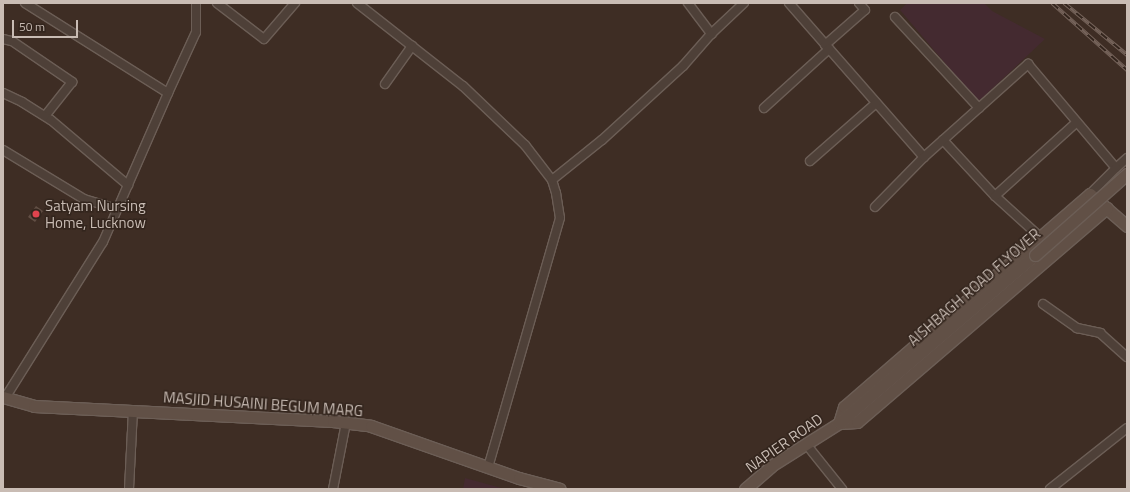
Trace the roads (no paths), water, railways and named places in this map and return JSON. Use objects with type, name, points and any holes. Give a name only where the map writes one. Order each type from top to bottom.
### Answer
[{"type":"street","points":[[25,3],[168,93]]},
{"type":"street","points":[[4,398],[103,242],[196,32],[196,3]]},
{"type":"street","points":[[217,3],[264,39],[295,3]]},
{"type":"street","points":[[357,3],[463,86],[520,139],[552,180],[556,193],[560,218],[488,468]]},
{"type":"street","points":[[688,3],[711,34]]},
{"type":"street","points":[[552,180],[602,140],[683,66],[711,34],[744,3]]},
{"type":"street","points":[[789,3],[924,157]]},
{"type":"street","points":[[764,108],[865,10],[859,3]]},
{"type":"street","points":[[895,17],[979,108]]},
{"type":"street","points":[[3,39],[12,41],[72,82],[45,116]]},
{"type":"street","points":[[385,84],[412,46]]},
{"type":"street","points":[[875,208],[924,157],[1028,64],[1116,168]]},
{"type":"street","points":[[3,93],[22,102],[45,116],[128,185]]},
{"type":"street","points":[[810,160],[876,103]]},
{"type":"street","points":[[995,196],[1077,122]]},
{"type":"street","points":[[943,140],[995,196],[1040,237]]},
{"type":"street","points":[[3,150],[84,199],[117,210]]},
{"type":"street","points":[[1107,208],[857,422],[840,423],[844,406],[1090,194],[1127,158]]},
{"type":"street","name":"AISHBAGH ROAD FLYOVER","points":[[840,423],[1127,174]]},
{"type":"street","points":[[1090,194],[1127,226]]},
{"type":"street","points":[[1043,304],[1077,328],[1100,333],[1127,357]]},
{"type":"street","name":"MASJID HUSAINI BEGUM MARG","points":[[4,398],[34,406],[346,422],[371,426],[488,468],[560,489]]},
{"type":"street","points":[[129,489],[133,411]]},
{"type":"street","points":[[333,489],[346,422]]},
{"type":"street","name":"NAPIER ROAD","points":[[745,489],[771,466],[840,423]]},
{"type":"street","points":[[1050,489],[1127,428]]},
{"type":"street","points":[[806,444],[842,489]]},
{"type":"railway","points":[[1052,3],[1127,70]]},
{"type":"railway","points":[[1064,3],[1127,55]]},
{"type":"place","name":"Satyam Nursing Home, Lucknow","points":[[36,214]]}]
